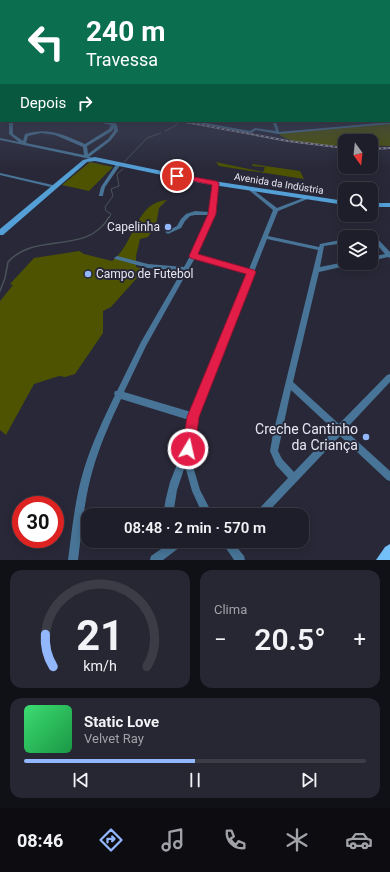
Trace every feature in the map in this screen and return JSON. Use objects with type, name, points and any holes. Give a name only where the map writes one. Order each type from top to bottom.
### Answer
[{"type":"main road","points":[[384,560],[390,552]]},
{"type":"street","points":[[11,122],[11,134],[24,144]]},
{"type":"street","points":[[101,122],[114,124]]},
{"type":"street","points":[[194,122],[251,132],[255,129],[278,133],[390,123]]},
{"type":"street","points":[[274,122],[278,133]]},
{"type":"street","points":[[85,146],[110,130],[114,124]]},
{"type":"street","points":[[86,157],[113,135],[116,128],[114,124]]},
{"type":"street","points":[[24,144],[26,135],[40,131],[64,136],[85,146]]},
{"type":"street","points":[[0,138],[94,159]]},
{"type":"street","points":[[85,146],[86,157]]},
{"type":"street","points":[[0,233],[86,160],[94,159]]},
{"type":"street","name":"Avenida da Indústria","points":[[94,159],[252,190],[338,202]]},
{"type":"street","points":[[101,195],[103,187],[119,164]]},
{"type":"street","points":[[0,174],[55,187]]},
{"type":"street","points":[[73,560],[81,502],[88,470],[101,433],[118,394],[143,344],[193,256],[212,214],[216,183]]},
{"type":"street","points":[[252,190],[276,210]]},
{"type":"street","points":[[204,508],[195,491],[190,468],[188,449],[193,417],[276,210],[308,198]]},
{"type":"street","points":[[378,205],[390,205]]},
{"type":"street","points":[[168,232],[179,227],[188,215],[196,213],[212,214]]},
{"type":"street","points":[[266,237],[321,249]]},
{"type":"street","points":[[294,478],[279,462],[274,451],[322,245],[338,242]]},
{"type":"street","points":[[378,243],[390,256]]},
{"type":"street","points":[[193,256],[251,272]]},
{"type":"street","points":[[378,258],[390,256]]},
{"type":"street","points":[[117,258],[148,266],[185,269]]},
{"type":"street","points":[[316,270],[338,265]]},
{"type":"street","points":[[266,508],[390,377]]},
{"type":"street","points":[[289,383],[390,477]]},
{"type":"street","points":[[118,394],[193,417]]},
{"type":"street","points":[[169,508],[170,495],[177,472],[188,449]]},
{"type":"street","points":[[155,560],[167,548]]},
{"type":"street","points":[[232,548],[240,560]]},
{"type":"green space","points":[[390,123],[390,146],[378,146],[378,134],[338,134],[338,146],[299,142],[283,137],[278,133]]},
{"type":"green space","points":[[90,162],[113,167],[89,191],[62,185]]},
{"type":"green space","points":[[216,162],[263,172],[265,167],[252,166],[253,164],[300,171],[304,179],[219,166]]},
{"type":"green space","points":[[167,200],[159,208],[156,225],[148,237],[140,239],[136,256],[136,267],[145,269],[111,307],[103,311],[103,333],[75,374],[65,377],[59,376],[34,384],[6,435],[0,430],[0,301],[13,285],[10,284],[34,258],[79,251],[84,254],[112,261],[120,254],[136,225],[148,208],[156,202]]},
{"type":"waterway","points":[[165,131],[175,126],[178,122]]},
{"type":"waterway","points":[[124,162],[147,138],[161,133]]},
{"type":"waterway","points":[[109,218],[111,214],[106,211],[105,207],[113,196],[111,189],[119,186],[117,174],[123,169]]},
{"type":"waterway","points":[[0,291],[5,278],[8,262],[19,253],[32,247],[74,240],[88,236],[99,229],[109,217]]},
{"type":"railway","points":[[185,122],[288,141],[338,147]]},
{"type":"railway","points":[[378,149],[390,148]]},
{"type":"place","name":"Capelinha","points":[[168,227]]},
{"type":"place","name":"Campo de Futebol","points":[[88,274]]},
{"type":"place","name":"Creche Cantinho da Criança","points":[[366,437]]},
{"type":"route","points":[[177,176],[216,183],[212,214],[193,256],[251,272],[193,417],[188,449]]}]
